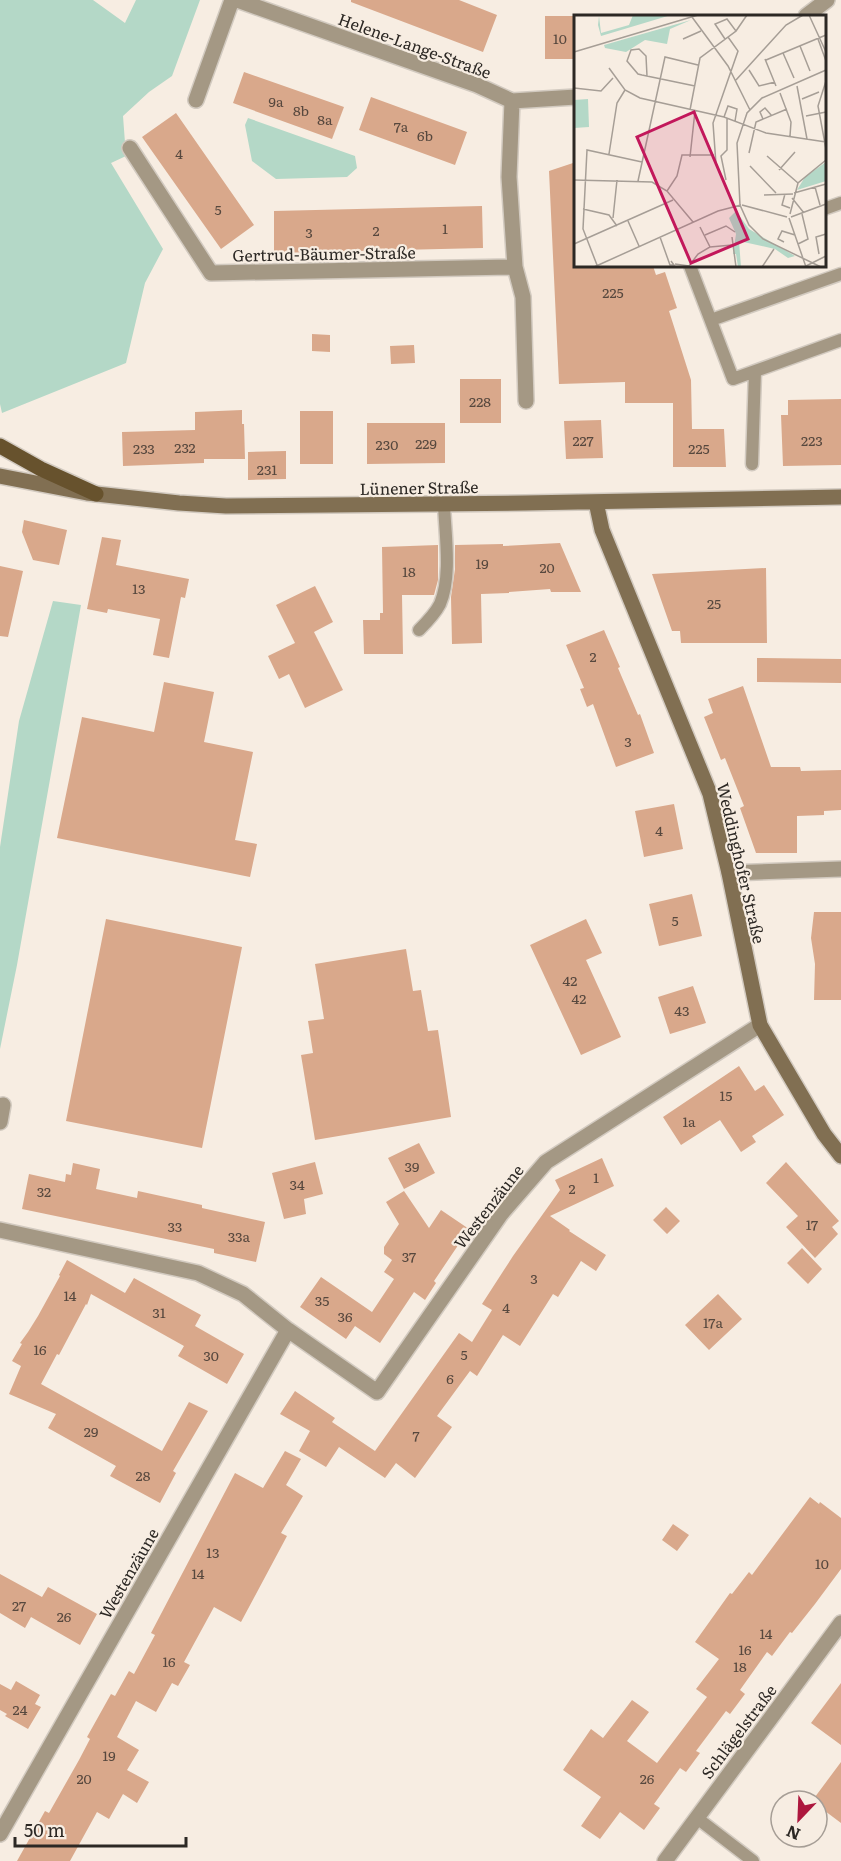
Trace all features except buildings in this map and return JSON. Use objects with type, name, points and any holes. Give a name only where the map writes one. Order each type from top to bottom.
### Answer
[{"type":"main road","points":[[0,446],[41,469],[96,494]]},
{"type":"main road","name":"Lünener Straße","points":[[0,476],[96,494],[226,506],[841,497]]},
{"type":"main road","name":"Weddinghofer Straße","points":[[596,501],[604,536],[710,794],[729,873],[760,1025],[807,1107],[841,1156]]},
{"type":"street","points":[[196,100],[232,0]]},
{"type":"street","name":"Helene-Lange-Straße","points":[[237,0],[477,86],[512,101]]},
{"type":"street","points":[[807,15],[827,0]]},
{"type":"street","points":[[526,401],[523,297],[514,267],[509,177],[512,101],[574,97]]},
{"type":"street","name":"Gertrud-Bäumer-Straße","points":[[130,148],[211,273],[514,267]]},
{"type":"street","points":[[729,873],[841,869]]},
{"type":"street","name":"Westenzäune","points":[[0,1230],[198,1273],[243,1294],[288,1330],[377,1392],[501,1214],[546,1162],[760,1025]]},
{"type":"street","points":[[0,1122],[3,1106]]},
{"type":"street","name":"Westenzäune","points":[[0,1834],[288,1330]]},
{"type":"street","name":"Schlägelstraße","points":[[665,1861],[841,1623]]},
{"type":"lane","points":[[690,267],[733,379],[841,340]]},
{"type":"lane","points":[[711,320],[841,274]]},
{"type":"lane","points":[[752,464],[754,371]]},
{"type":"lane","points":[[419,630],[430,620],[445,590],[444,504]]},
{"type":"lane","points":[[697,1818],[753,1861]]},
{"type":"green space","points":[[0,0],[93,0],[125,23],[136,0],[200,0],[172,76],[149,92],[123,116],[126,156],[111,163],[163,249],[145,283],[126,363],[2,413],[0,404]]},
{"type":"green space","points":[[248,118],[355,156],[357,168],[347,177],[276,179],[252,161],[245,125]]},
{"type":"green space","points":[[53,601],[81,605],[0,1049],[0,847],[19,721]]}]
